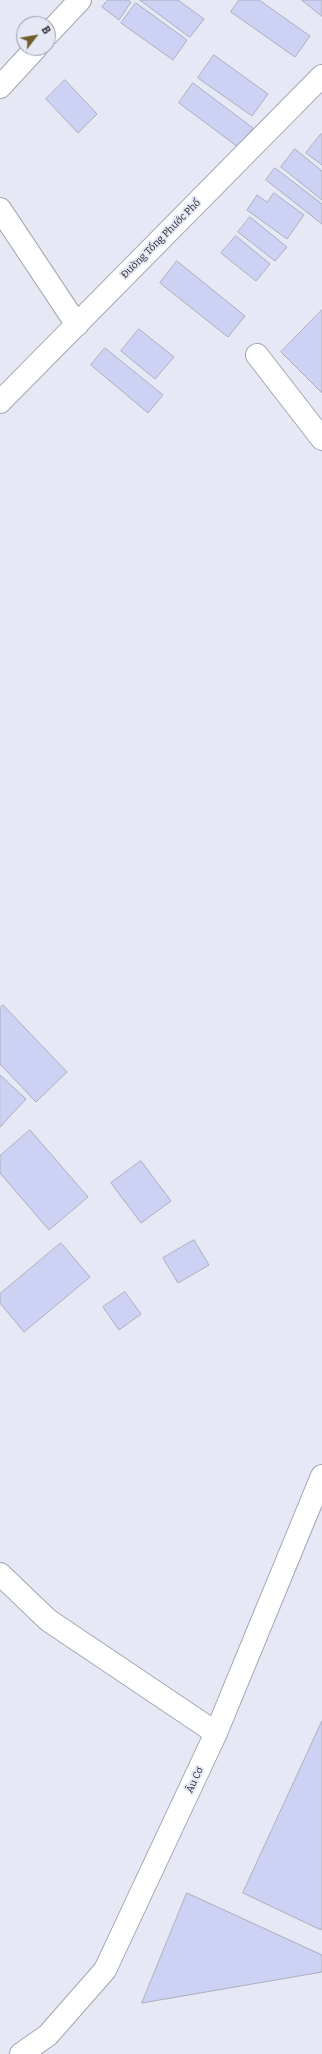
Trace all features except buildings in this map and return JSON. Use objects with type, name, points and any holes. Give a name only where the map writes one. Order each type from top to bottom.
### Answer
[{"type":"street","points":[[56,26],[80,0]]},
{"type":"street","points":[[0,86],[28,56]]},
{"type":"street","name":"Đường Tống Phước Phổ","points":[[0,402],[322,76]]},
{"type":"street","points":[[0,209],[77,325]]},
{"type":"street","points":[[257,355],[322,439]]},
{"type":"street","name":"Âu Cơ","points":[[21,2054],[48,2035],[105,1970],[216,1734],[322,1476]]},
{"type":"street","points":[[0,1574],[48,1620],[216,1734]]}]
